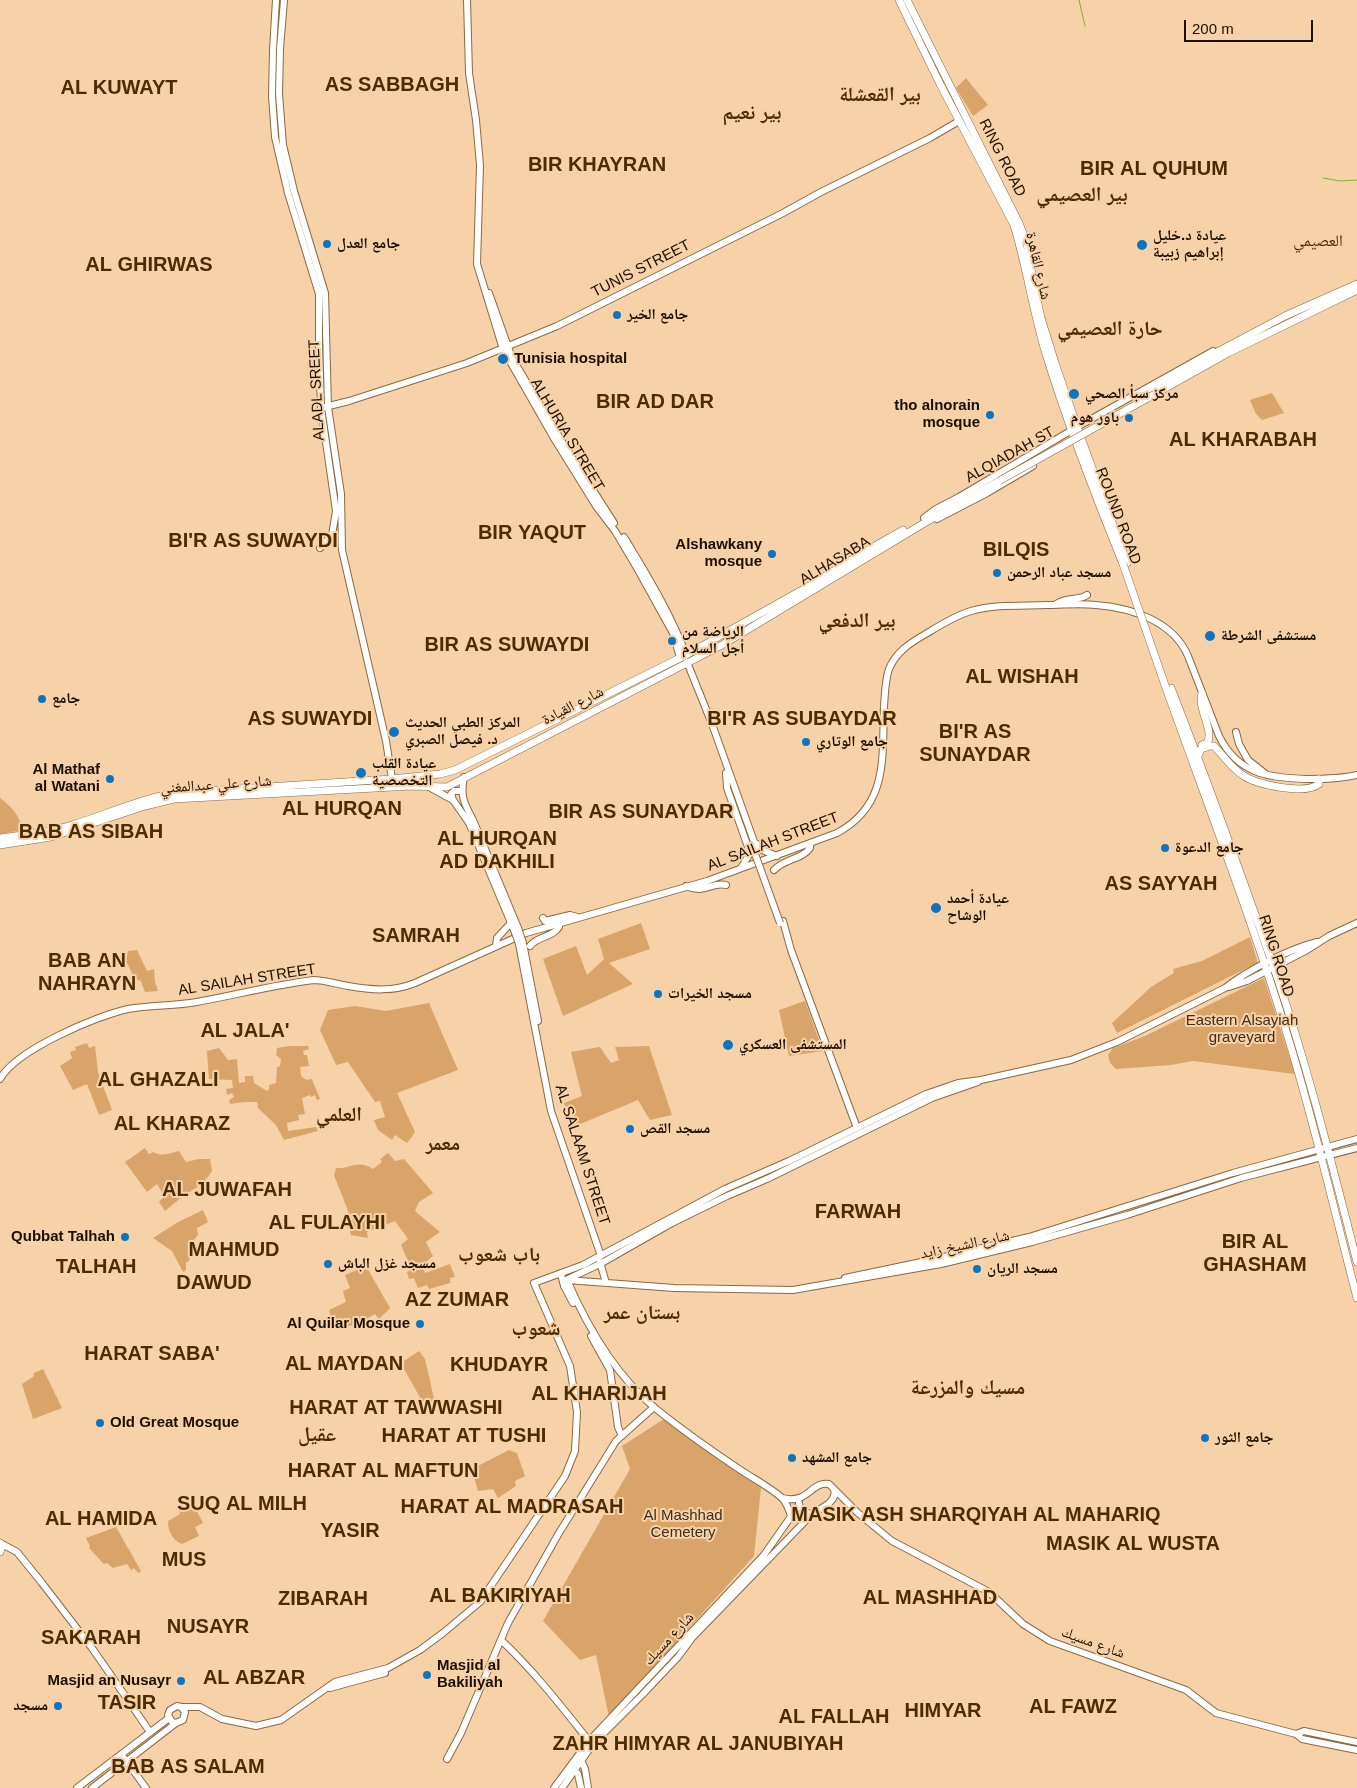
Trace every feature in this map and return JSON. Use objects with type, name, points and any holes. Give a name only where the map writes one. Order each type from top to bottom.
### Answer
[{"type":"main road","name":"شارع القاهرة","points":[[899,0],[959,122],[1014,225],[1032,305],[1046,354]]},
{"type":"main road","name":"RING ROAD","points":[[907,0],[1020,223],[1027,244],[1042,318],[1074,429]]},
{"type":"main road","name":"ALQIADAH ST","points":[[925,520],[999,480],[1285,316],[1357,284]]},
{"type":"main road","name":"ALQIADAH ST","points":[[1226,350],[1357,290]]},
{"type":"main road","name":"ROUND ROAD","points":[[1046,354],[1125,564],[1167,686]]},
{"type":"main road","name":"ALHASABA","points":[[684,660],[722,645],[925,520]]},
{"type":"main road","name":"شارع القيادة","points":[[448,773],[684,660]]},
{"type":"main road","name":"شارع القيادة","points":[[449,786],[684,660]]},
{"type":"main road","name":"RING ROAD","points":[[1167,686],[1198,757],[1209,796]]},
{"type":"main road","name":"RING ROAD","points":[[1167,686],[1209,796],[1269,965],[1330,1156],[1357,1262]]},
{"type":"main road","points":[[1189,734],[1199,744],[1205,744],[1209,739],[1201,704],[1202,693]]},
{"type":"main road","points":[[1198,757],[1201,749],[1214,746],[1228,763],[1245,776],[1274,786],[1297,789],[1313,787],[1319,784],[1319,779]]},
{"type":"main road","points":[[448,773],[452,779],[449,786],[445,788],[437,780],[440,774],[448,773]]},
{"type":"main road","name":"شارع علي عبدالمغني","points":[[0,838],[51,831],[149,798],[440,774]]},
{"type":"main road","name":"شارع علي عبدالمغني","points":[[0,846],[51,837],[174,796],[441,786]]},
{"type":"main road","name":"RING ROAD","points":[[1269,965],[1308,1104],[1357,1298]]},
{"type":"main road","points":[[0,1543],[2,1546],[0,1552]]},
{"type":"street","name":"ALADL SREET","points":[[276,0],[272,78],[275,137],[288,193],[319,294],[319,346],[336,511],[334,531],[330,539],[320,548]]},
{"type":"street","name":"ALADL SREET","points":[[284,0],[279,69],[282,134],[294,191],[325,293],[325,408],[341,494],[342,550],[386,741],[392,779]]},
{"type":"street","points":[[467,0],[469,73],[480,165],[478,264],[483,281],[493,302],[505,348],[642,566],[674,627],[684,660],[756,850],[857,1128]]},
{"type":"street","name":"TUNIS STREET","points":[[325,408],[467,364],[557,326],[783,213],[959,122]]},
{"type":"street","points":[[925,520],[936,509],[1032,455],[1115,405],[1207,354],[1226,350]]},
{"type":"street","points":[[925,520],[941,518],[987,494],[1216,361],[1226,350]]},
{"type":"street","points":[[1115,405],[1116,413],[1120,416]]},
{"type":"street","points":[[1032,455],[1038,457],[1039,460],[1036,464]]},
{"type":"street","points":[[1054,605],[1064,599],[1083,598],[1087,595]]},
{"type":"street","name":"AL SAILAH STREET","points":[[0,1079],[10,1066],[56,1037],[117,1012],[195,1002],[312,980],[374,989],[400,988],[526,933],[740,869],[837,833],[849,826],[864,812],[874,796],[881,770],[886,680],[892,664],[900,652],[913,641],[950,620],[972,611],[997,606],[1086,604],[1112,607],[1137,614],[1163,626],[1174,634],[1186,650],[1219,736],[1229,752],[1249,769],[1268,776],[1281,778],[1319,779],[1344,778],[1357,775]]},
{"type":"street","points":[[1236,732],[1239,744],[1248,760],[1268,776]]},
{"type":"street","points":[[727,772],[736,785],[757,844],[762,850],[777,856]]},
{"type":"street","points":[[727,772],[727,788],[748,847],[749,855],[740,869]]},
{"type":"street","points":[[464,777],[461,791],[464,804],[473,820],[516,929]]},
{"type":"street","points":[[428,786],[453,800]]},
{"type":"street","points":[[461,791],[454,791],[451,794],[453,800],[469,823],[511,923],[516,929]]},
{"type":"street","points":[[774,870],[784,861],[807,853],[810,844]]},
{"type":"street","points":[[686,886],[698,890],[721,884],[726,885]]},
{"type":"street","points":[[543,918],[545,920],[570,915],[578,917]]},
{"type":"street","points":[[496,946],[498,938],[511,923]]},
{"type":"street","points":[[530,946],[533,942],[554,933],[559,927],[558,924]]},
{"type":"street","points":[[176,1723],[169,1718],[168,1712],[171,1708],[177,1706],[200,1706],[222,1718],[256,1726],[281,1720],[324,1689],[390,1671],[447,1636],[464,1621],[472,1609],[480,1602],[566,1476],[575,1451],[577,1438],[576,1396],[570,1366],[534,1283],[561,1274],[601,1256],[724,1190],[789,1161],[926,1094],[958,1083],[1055,1065],[1079,1058],[1117,1042],[1225,988],[1242,983],[1269,965],[1307,950],[1317,942],[1344,928],[1357,924]]},
{"type":"street","name":"AL SALAAM STREET","points":[[516,929],[521,943],[539,1032],[538,1040],[551,1111],[601,1256]]},
{"type":"street","points":[[791,1516],[782,1498],[654,1407],[615,1366],[574,1297],[567,1280],[600,1264],[672,1223],[727,1196],[769,1178],[932,1098],[981,1080]]},
{"type":"street","points":[[828,1284],[852,1275],[931,1260],[1029,1237],[1233,1173],[1357,1139]]},
{"type":"street","name":"شارع الشيخ زايد","points":[[567,1280],[674,1288],[793,1290],[941,1264],[1032,1242],[1127,1215],[1241,1178],[1357,1148]]},
{"type":"street","points":[[601,1256],[600,1264],[606,1283]]},
{"type":"street","points":[[561,1274],[568,1294],[610,1370],[618,1428],[622,1436]]},
{"type":"street","points":[[447,1759],[461,1732],[508,1623],[559,1533],[616,1441],[654,1407]]},
{"type":"street","points":[[800,1502],[822,1484],[829,1484],[833,1487],[835,1496],[833,1501],[840,1500],[847,1503]]},
{"type":"street","name":"شارع مسيك","points":[[833,1487],[847,1503],[892,1540],[987,1591],[1030,1629],[1056,1644],[1186,1690],[1216,1713],[1296,1734],[1302,1739],[1357,1750]]},
{"type":"street","points":[[782,1498],[800,1502]]},
{"type":"street","name":"شارع مسيك","points":[[554,1788],[572,1768],[589,1741],[716,1610],[814,1512],[833,1501]]},
{"type":"street","points":[[800,1502],[805,1514],[814,1512]]},
{"type":"street","name":"شارع مسيك","points":[[579,1758],[642,1696],[678,1657],[692,1638],[764,1555],[800,1502]]},
{"type":"street","points":[[0,1543],[17,1552],[42,1583],[92,1648],[150,1732]]},
{"type":"street","points":[[501,1640],[550,1692],[589,1741]]},
{"type":"street","points":[[92,1788],[176,1723],[181,1722],[185,1715],[195,1706]]},
{"type":"street","points":[[181,1707],[185,1715]]},
{"type":"street","points":[[77,1788],[169,1718]]},
{"type":"street","points":[[162,1724],[168,1725],[167,1730]]},
{"type":"street","points":[[1296,1734],[1302,1731],[1357,1742]]},
{"type":"street","points":[[1320,1734],[1327,1740],[1357,1746]]},
{"type":"street","points":[[121,1754],[141,1788]]},
{"type":"street","points":[[579,1758],[587,1779],[588,1788]]},
{"type":"street","points":[[124,1762],[146,1788]]},
{"type":"street","points":[[572,1768],[578,1774],[581,1788]]},
{"type":"street","name":"شارع مسيك","points":[[562,1788],[572,1768]]},
{"type":"street","points":[[96,1774],[101,1781]]},
{"type":"green space","points":[[966,78],[988,105],[973,116],[956,88]]},
{"type":"green space","points":[[1272,393],[1284,413],[1262,420],[1256,414],[1250,400]]},
{"type":"green space","points":[[0,798],[14,812],[23,830],[0,834]]},
{"type":"green space","points":[[641,923],[650,949],[609,963],[633,984],[563,1016],[543,959],[576,946],[587,975],[604,959],[598,939]]},
{"type":"green space","points":[[1250,937],[1257,963],[1117,1033],[1112,1023],[1151,987],[1174,973],[1173,969],[1202,961]]},
{"type":"green space","points":[[137,950],[147,971],[154,969],[158,991],[145,992],[141,981],[135,979],[126,961],[128,951]]},
{"type":"green space","name":"Eastern Alsayiah graveyard","points":[[1264,978],[1295,1074],[1193,1061],[1171,1065],[1116,1069],[1110,1063],[1108,1055],[1113,1048],[1145,1036]]},
{"type":"green space","points":[[805,1001],[823,1051],[789,1056],[779,1010]]},
{"type":"green space","points":[[429,1003],[458,1070],[397,1093],[415,1132],[407,1143],[395,1135],[392,1140],[378,1130],[374,1120],[385,1117],[380,1101],[375,1102],[348,1062],[336,1065],[320,1030],[328,1010],[355,1006],[386,1011]]},
{"type":"green space","points":[[87,1043],[89,1048],[95,1046],[98,1072],[112,1110],[99,1115],[87,1084],[73,1090],[60,1066],[72,1058],[70,1052],[76,1050],[75,1047]]},
{"type":"green space","points":[[308,1046],[309,1049],[303,1051],[304,1055],[307,1055],[309,1066],[300,1067],[301,1076],[306,1080],[312,1079],[320,1099],[317,1100],[315,1095],[302,1098],[305,1114],[298,1115],[299,1120],[287,1123],[288,1131],[316,1127],[318,1131],[284,1140],[276,1125],[258,1108],[257,1102],[230,1104],[229,1100],[234,1097],[232,1093],[227,1095],[226,1089],[233,1088],[232,1080],[209,1079],[207,1051],[219,1048],[228,1060],[237,1059],[239,1083],[245,1082],[245,1076],[253,1076],[254,1083],[267,1091],[269,1090],[269,1085],[276,1083],[277,1067],[280,1066],[281,1059],[276,1055],[277,1048]]},
{"type":"green space","points":[[649,1046],[672,1115],[650,1120],[638,1100],[573,1127],[564,1103],[582,1096],[571,1052],[600,1047],[611,1063],[619,1060],[615,1047]]},
{"type":"green space","points":[[145,1148],[149,1154],[153,1152],[166,1154],[179,1151],[186,1162],[210,1159],[212,1171],[202,1183],[165,1211],[159,1202],[164,1196],[157,1184],[147,1192],[125,1162]]},
{"type":"green space","points":[[388,1153],[395,1161],[404,1159],[433,1193],[419,1202],[415,1211],[440,1232],[426,1242],[433,1256],[422,1265],[425,1273],[450,1264],[455,1277],[450,1278],[450,1283],[429,1289],[427,1285],[418,1288],[414,1278],[409,1279],[407,1272],[412,1270],[401,1245],[408,1239],[395,1221],[367,1232],[368,1238],[351,1235],[349,1227],[352,1221],[334,1175],[336,1168],[363,1165],[373,1169],[382,1162],[380,1159]]},
{"type":"green space","points":[[203,1210],[208,1222],[197,1228],[198,1235],[192,1242],[189,1261],[186,1262],[186,1270],[183,1272],[172,1251],[153,1238],[178,1222]]},
{"type":"green space","points":[[366,1266],[390,1308],[379,1319],[375,1314],[356,1325],[340,1327],[338,1320],[332,1321],[329,1310],[346,1302],[343,1291],[350,1288],[345,1275]]},
{"type":"green space","points":[[419,1351],[425,1359],[435,1403],[426,1408],[404,1369],[404,1361]]},
{"type":"green space","points":[[43,1369],[62,1408],[33,1419],[22,1384],[33,1377],[34,1373]]},
{"type":"green space","name":"Al Mashhad Cemetery","points":[[664,1419],[761,1488],[754,1556],[609,1717],[596,1655],[580,1660],[543,1621],[630,1469],[622,1446]]},
{"type":"green space","points":[[509,1450],[517,1453],[525,1476],[515,1481],[516,1486],[498,1498],[493,1489],[478,1491],[472,1469]]},
{"type":"green space","points":[[192,1502],[203,1523],[195,1527],[199,1536],[182,1544],[171,1535],[168,1521],[180,1514],[179,1510]]},
{"type":"green space","points":[[116,1527],[141,1571],[138,1573],[134,1568],[131,1570],[127,1564],[113,1568],[107,1563],[104,1564],[89,1548],[90,1546],[86,1538]]},
{"type":"waterway","points":[[1079,0],[1085,26]]},
{"type":"waterway","points":[[1323,178],[1340,181],[1357,180]]},
{"type":"place","name":"جامع العدل","points":[[327,244]]},
{"type":"place","name":"عيادة د.خليل إبراهيم زبيبة","points":[[1142,245]]},
{"type":"place","name":"جامع الخير","points":[[617,315]]},
{"type":"place","name":"Tunisia hospital","points":[[503,359]]},
{"type":"place","name":"مركز سبأ الصحي","points":[[1074,394]]},
{"type":"place","name":"tho alnorain mosque","points":[[990,415]]},
{"type":"place","name":"باور هوم","points":[[1129,418]]},
{"type":"place","name":"Alshawkany mosque","points":[[772,554]]},
{"type":"place","name":"مسجد عباد الرحمن","points":[[997,573]]},
{"type":"place","name":"مستشفى الشرطة","points":[[1210,636]]},
{"type":"place","name":"الرياضة من أجل السلام","points":[[672,641]]},
{"type":"place","name":"جامع","points":[[42,699]]},
{"type":"place","name":"المركز الطبي الحديث د. فيصل الصبري","points":[[394,732]]},
{"type":"place","name":"جامع الوتاري","points":[[806,742]]},
{"type":"place","name":"عيادة القلب التخصصية","points":[[361,773]]},
{"type":"place","name":"Al Mathaf al Watani","points":[[110,779]]},
{"type":"place","name":"جامع الدعوة","points":[[1165,848]]},
{"type":"place","name":"عيادة أحمد الوشاح","points":[[936,908]]},
{"type":"place","name":"مسجد الخيرات","points":[[658,994]]},
{"type":"place","name":"المستشفى العسكري","points":[[728,1045]]},
{"type":"place","name":"مسجد القص","points":[[630,1129]]},
{"type":"place","name":"Qubbat Talhah","points":[[125,1237]]},
{"type":"place","name":"مسجد غزل الباش","points":[[328,1264]]},
{"type":"place","name":"مسجد الريان","points":[[977,1269]]},
{"type":"place","name":"Al Quilar Mosque","points":[[420,1324]]},
{"type":"place","name":"Old Great Mosque","points":[[100,1423]]},
{"type":"place","name":"جامع الثور","points":[[1205,1438]]},
{"type":"place","name":"جامع المشهد","points":[[792,1458]]},
{"type":"place","name":"Masjid al Bakiliyah","points":[[427,1675]]},
{"type":"place","name":"Masjid an Nusayr","points":[[181,1681]]},
{"type":"place","name":"مسجد","points":[[58,1706]]},
{"type":"district","name":"AS SABBAGH","points":[[392,85]]},
{"type":"district","name":"AL KUWAYT","points":[[119,88]]},
{"type":"district","name":"بير القعشلة","points":[[880,95]]},
{"type":"district","name":"بير نعيم","points":[[752,113]]},
{"type":"district","name":"BIR KHAYRAN","points":[[597,165]]},
{"type":"district","name":"BIR AL QUHUM","points":[[1154,169]]},
{"type":"district","name":"بير العصيمي","points":[[1082,195]]},
{"type":"district","name":"العصيمي","points":[[1318,242]]},
{"type":"district","name":"AL GHIRWAS","points":[[149,265]]},
{"type":"district","name":"حارة العصيمي","points":[[1110,329]]},
{"type":"district","name":"BIR AD DAR","points":[[655,402]]},
{"type":"district","name":"AL KHARABAH","points":[[1243,440]]},
{"type":"district","name":"BIR YAQUT","points":[[532,533]]},
{"type":"district","name":"BI'R AS SUWAYDI","points":[[253,541]]},
{"type":"district","name":"BILQIS","points":[[1016,550]]},
{"type":"district","name":"بير الدفعي","points":[[857,621]]},
{"type":"district","name":"BIR AS SUWAYDI","points":[[507,645]]},
{"type":"district","name":"AL WISHAH","points":[[1022,677]]},
{"type":"district","name":"AS SUWAYDI","points":[[310,719]]},
{"type":"district","name":"BI'R AS SUBAYDAR","points":[[802,719]]},
{"type":"district","name":"BI'R AS SUNAYDAR","points":[[975,744]]},
{"type":"district","name":"AL HURQAN","points":[[342,809]]},
{"type":"district","name":"BIR AS SUNAYDAR","points":[[641,812]]},
{"type":"district","name":"BAB AS SIBAH","points":[[91,832]]},
{"type":"district","name":"AL HURQAN AD DAKHILI","points":[[497,850]]},
{"type":"district","name":"AS SAYYAH","points":[[1161,884]]},
{"type":"district","name":"SAMRAH","points":[[416,936]]},
{"type":"district","name":"BAB AN NAHRAYN","points":[[87,972]]},
{"type":"district","name":"AL JALA'","points":[[245,1031]]},
{"type":"district","name":"AL GHAZALI","points":[[158,1080]]},
{"type":"district","name":"العلمي","points":[[339,1115]]},
{"type":"district","name":"AL KHARAZ","points":[[172,1124]]},
{"type":"district","name":"معمر","points":[[443,1144]]},
{"type":"district","name":"AL JUWAFAH","points":[[227,1190]]},
{"type":"district","name":"FARWAH","points":[[858,1212]]},
{"type":"district","name":"AL FULAYHI","points":[[327,1223]]},
{"type":"district","name":"MAHMUD","points":[[234,1250]]},
{"type":"district","name":"BIR AL GHASHAM","points":[[1255,1254]]},
{"type":"district","name":"باب شعوب","points":[[499,1255]]},
{"type":"district","name":"TALHAH","points":[[96,1267]]},
{"type":"district","name":"DAWUD","points":[[214,1283]]},
{"type":"district","name":"AZ ZUMAR","points":[[457,1300]]},
{"type":"district","name":"بستان عمر","points":[[642,1313]]},
{"type":"district","name":"شعوب","points":[[536,1329]]},
{"type":"district","name":"HARAT SABA'","points":[[152,1354]]},
{"type":"district","name":"AL MAYDAN","points":[[344,1364]]},
{"type":"district","name":"KHUDAYR","points":[[499,1365]]},
{"type":"district","name":"مسيك والمزرعة","points":[[968,1388]]},
{"type":"district","name":"AL KHARIJAH","points":[[599,1394]]},
{"type":"district","name":"HARAT AT TAWWASHI","points":[[396,1408]]},
{"type":"district","name":"عقيل","points":[[317,1435]]},
{"type":"district","name":"HARAT AT TUSHI","points":[[464,1436]]},
{"type":"district","name":"HARAT AL MAFTUN","points":[[383,1471]]},
{"type":"district","name":"SUQ AL MILH","points":[[242,1504]]},
{"type":"district","name":"HARAT AL MADRASAH","points":[[512,1507]]},
{"type":"district","name":"MASIK ASH SHARQIYAH AL MAHARIQ","points":[[976,1515]]},
{"type":"district","name":"AL HAMIDA","points":[[101,1519]]},
{"type":"district","name":"YASIR","points":[[350,1531]]},
{"type":"district","name":"MASIK AL WUSTA","points":[[1133,1544]]},
{"type":"district","name":"MUS","points":[[184,1560]]},
{"type":"district","name":"AL BAKIRIYAH","points":[[500,1596]]},
{"type":"district","name":"AL MASHHAD","points":[[930,1598]]},
{"type":"district","name":"ZIBARAH","points":[[323,1599]]},
{"type":"district","name":"NUSAYR","points":[[208,1627]]},
{"type":"district","name":"SAKARAH","points":[[91,1638]]},
{"type":"district","name":"AL ABZAR","points":[[254,1678]]},
{"type":"district","name":"TASIR","points":[[127,1703]]},
{"type":"district","name":"AL FAWZ","points":[[1073,1707]]},
{"type":"district","name":"HIMYAR","points":[[943,1711]]},
{"type":"district","name":"AL FALLAH","points":[[834,1717]]},
{"type":"district","name":"ZAHR HIMYAR AL JANUBIYAH","points":[[698,1744]]},
{"type":"district","name":"BAB AS SALAM","points":[[188,1767]]}]
